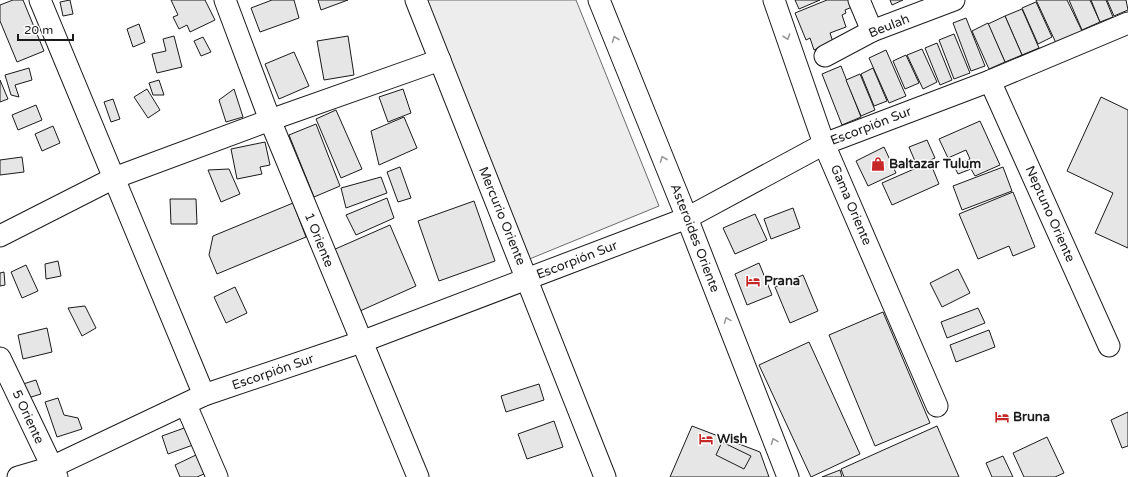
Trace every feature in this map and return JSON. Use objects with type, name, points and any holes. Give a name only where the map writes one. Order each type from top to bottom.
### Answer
[{"type":"street","points":[[40,0],[204,395]]},
{"type":"street","name":"1 Oriente","points":[[225,0],[270,120],[418,477]]},
{"type":"street","name":"Mercurio Oriente","points":[[416,0],[605,477]]},
{"type":"street","name":"Asteroides Oriente","points":[[599,0],[687,218],[788,477]]},
{"type":"street","name":"Gama Oriente","points":[[774,0],[824,144],[937,406]]},
{"type":"street","points":[[859,0],[872,32]]},
{"type":"street","name":"Beulah","points":[[825,56],[872,32],[954,0]]},
{"type":"street","name":"Escorpión Sur","points":[[18,477],[54,472],[204,395],[361,342],[687,218],[824,144],[990,81],[1128,23]]},
{"type":"street","points":[[0,236],[114,178],[270,120],[440,60]]},
{"type":"street","name":"Neptuno Oriente","points":[[990,81],[1109,346]]},
{"type":"street","name":"5 Oriente","points":[[0,358],[54,472]]},
{"type":"street","points":[[186,405],[217,477]]},
{"type":"shaded area","points":[[422,0],[576,0],[659,206],[527,260]]},
{"type":"building","points":[[13,0],[23,0],[44,51],[17,62],[0,21],[0,5]]},
{"type":"building","points":[[70,0],[73,14],[63,16],[60,2]]},
{"type":"building","points":[[171,0],[205,0],[215,20],[190,32],[187,25],[179,29],[173,17],[178,15]]},
{"type":"building","points":[[272,0],[294,0],[299,18],[260,32],[251,8]]},
{"type":"building","points":[[318,0],[348,0],[321,10]]},
{"type":"building","points":[[795,0],[820,0],[799,9]]},
{"type":"building","points":[[827,0],[850,0],[852,7],[845,10],[846,13],[842,15],[846,27],[830,33],[833,42],[814,50],[810,38],[806,40],[795,13]]},
{"type":"building","points":[[890,0],[903,0],[892,5]]},
{"type":"building","points":[[1036,0],[1067,0],[1082,31],[1056,43]]},
{"type":"building","points":[[1069,0],[1090,0],[1100,22],[1082,30]]},
{"type":"building","points":[[1091,0],[1106,0],[1113,17],[1100,22]]},
{"type":"building","points":[[1107,0],[1126,0],[1128,10],[1114,16]]},
{"type":"building","points":[[1036,2],[1052,37],[1038,44],[1022,8]]},
{"type":"building","points":[[1022,9],[1039,48],[1022,55],[1005,16]]},
{"type":"building","points":[[1005,16],[1022,55],[1005,62],[988,24]]},
{"type":"building","points":[[966,18],[985,66],[971,71],[953,23]]},
{"type":"building","points":[[988,23],[1005,62],[989,69],[972,31]]},
{"type":"building","points":[[139,24],[145,42],[133,47],[127,29]]},
{"type":"building","points":[[954,34],[970,73],[954,79],[939,40]]},
{"type":"building","points":[[174,36],[182,67],[157,73],[152,54],[166,51],[163,39]]},
{"type":"building","points":[[348,36],[354,75],[324,80],[317,41]]},
{"type":"building","points":[[203,37],[211,52],[201,56],[194,41]]},
{"type":"building","points":[[937,43],[952,80],[940,85],[925,48]]},
{"type":"building","points":[[922,49],[937,82],[923,89],[907,55]]},
{"type":"building","points":[[886,50],[906,96],[889,103],[869,58]]},
{"type":"building","points":[[294,52],[309,86],[279,99],[265,64]]},
{"type":"building","points":[[906,55],[919,83],[905,89],[893,61]]},
{"type":"building","points":[[841,66],[861,117],[842,125],[822,74]]},
{"type":"building","points":[[29,68],[32,80],[15,85],[19,97],[11,95],[5,75]]},
{"type":"building","points":[[873,68],[887,101],[874,106],[861,74]]},
{"type":"building","points":[[860,74],[875,110],[861,116],[846,80]]},
{"type":"building","points":[[0,80],[8,99],[0,102]]},
{"type":"building","points":[[159,80],[164,95],[153,95],[149,83]]},
{"type":"building","points":[[147,89],[160,110],[148,118],[134,97]]},
{"type":"building","points":[[234,89],[243,117],[226,122],[219,100]]},
{"type":"building","points":[[403,89],[411,113],[388,122],[379,97]]},
{"type":"building","points":[[1101,97],[1128,110],[1128,248],[1095,233],[1113,193],[1067,171]]},
{"type":"building","points":[[113,99],[120,119],[111,122],[104,102]]},
{"type":"building","points":[[36,105],[42,120],[18,130],[12,115]]},
{"type":"building","points":[[336,110],[362,169],[341,178],[316,119]]},
{"type":"building","points":[[404,117],[417,148],[379,165],[371,131]]},
{"type":"building","points":[[980,121],[1000,165],[975,176],[971,169],[958,174],[954,166],[970,159],[966,150],[948,158],[939,139]]},
{"type":"building","points":[[316,124],[340,186],[314,197],[289,135]]},
{"type":"building","points":[[53,126],[60,143],[42,151],[35,134]]},
{"type":"building","points":[[927,140],[935,158],[917,166],[909,147]]},
{"type":"building","points":[[265,142],[270,165],[260,167],[262,174],[237,179],[231,149]]},
{"type":"building","points":[[884,147],[896,173],[868,186],[856,161]]},
{"type":"building","points":[[22,157],[24,172],[0,175],[0,160]]},
{"type":"building","points":[[930,162],[939,184],[892,205],[882,183]]},
{"type":"building","points":[[400,167],[411,198],[398,202],[387,172]]},
{"type":"building","points":[[1003,167],[1012,191],[962,210],[953,186]]},
{"type":"building","points":[[229,169],[240,194],[221,202],[208,170]]},
{"type":"building","points":[[381,177],[387,193],[346,208],[341,188]]},
{"type":"building","points":[[1013,192],[1035,247],[1013,256],[1009,246],[978,259],[959,214]]},
{"type":"building","points":[[387,198],[394,218],[356,235],[346,215]]},
{"type":"building","points":[[170,199],[196,199],[197,224],[171,224]]},
{"type":"building","points":[[474,201],[495,261],[439,281],[418,221]]},
{"type":"building","points":[[293,203],[306,237],[217,274],[209,255],[213,236]]},
{"type":"building","points":[[793,208],[800,228],[771,239],[764,219]]},
{"type":"building","points":[[755,214],[767,240],[735,254],[723,228]]},
{"type":"building","points":[[390,225],[416,286],[360,311],[333,250]]},
{"type":"building","points":[[58,261],[61,276],[46,279],[45,264]]},
{"type":"building","points":[[759,263],[772,295],[747,305],[735,274]]},
{"type":"building","points":[[26,265],[38,291],[22,298],[11,272]]},
{"type":"building","points":[[958,269],[970,293],[942,307],[930,283]]},
{"type":"building","points":[[4,272],[5,285],[0,286],[0,273]]},
{"type":"building","points":[[803,275],[818,311],[790,323],[775,287]]},
{"type":"building","points":[[235,287],[247,313],[226,323],[214,297]]},
{"type":"building","points":[[85,306],[96,328],[82,336],[68,308]]},
{"type":"building","points":[[978,308],[985,323],[947,338],[941,322]]},
{"type":"building","points":[[883,312],[930,423],[875,446],[829,335]]},
{"type":"building","points":[[47,328],[52,352],[23,359],[18,335]]},
{"type":"building","points":[[989,330],[995,347],[956,362],[950,345]]},
{"type":"building","points":[[809,342],[860,454],[811,477],[759,365]]},
{"type":"building","points":[[36,380],[41,394],[28,398],[23,384]]},
{"type":"building","points":[[539,384],[544,400],[506,412],[501,396]]},
{"type":"building","points":[[58,398],[64,415],[78,418],[82,429],[57,437],[45,402]]},
{"type":"building","points":[[1128,412],[1128,446],[1122,448],[1111,420]]},
{"type":"building","points":[[554,421],[563,447],[527,459],[518,434]]},
{"type":"building","name":"Wish","points":[[692,426],[760,452],[769,477],[670,477]]},
{"type":"building","points":[[937,426],[959,477],[844,477],[841,469]]},
{"type":"building","points":[[187,427],[193,445],[168,454],[162,436]]},
{"type":"building","points":[[1047,437],[1064,473],[1055,477],[1024,477],[1013,453]]},
{"type":"building","points":[[722,442],[751,456],[744,469],[716,455]]},
{"type":"building","points":[[198,454],[206,473],[197,477],[180,477],[175,465]]},
{"type":"building","points":[[1003,456],[1013,477],[992,477],[986,463]]},
{"type":"building","points":[[840,470],[842,477],[822,477]]},
{"type":"place","name":"Baltazar Tulum","points":[[878,164]]},
{"type":"place","name":"Prana","points":[[753,281]]},
{"type":"place","name":"Bruna","points":[[1002,417]]},
{"type":"place","name":"Wish","points":[[706,439]]}]
